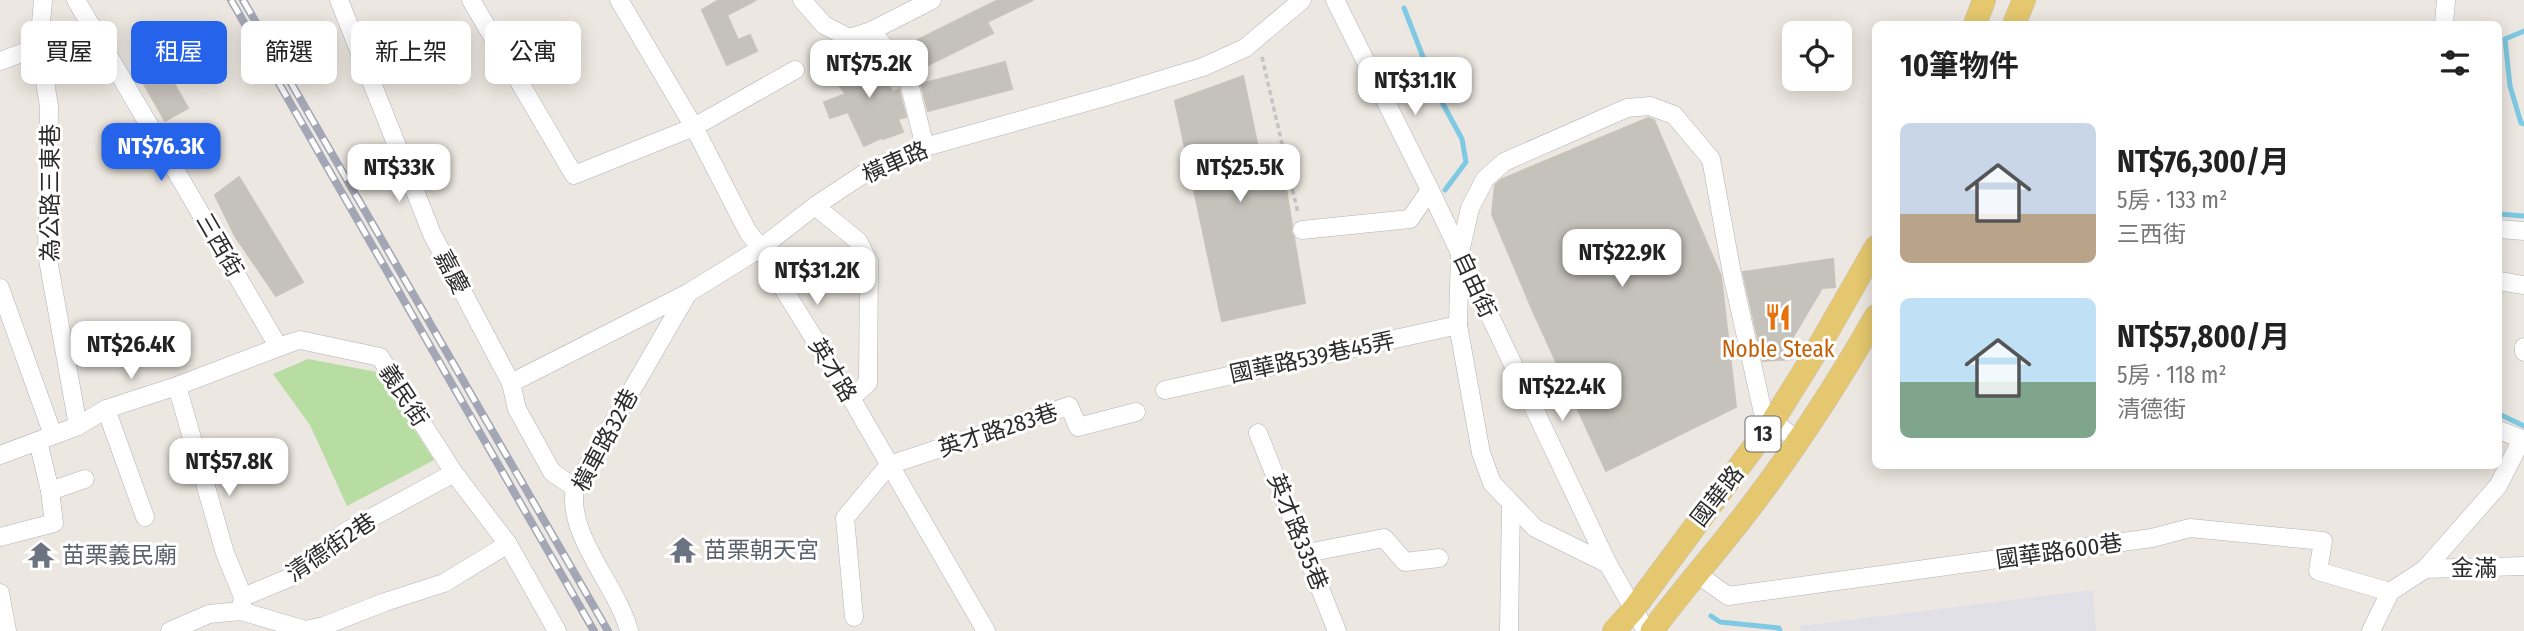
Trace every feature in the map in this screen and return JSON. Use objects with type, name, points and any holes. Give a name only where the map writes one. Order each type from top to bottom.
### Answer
[{"type":"main road","points":[[1976,21],[1984,0]]},
{"type":"main road","points":[[2015,21],[2024,0]]},
{"type":"main road","name":"國華路","points":[[1614,631],[1633,610],[1773,421],[1872,254]]},
{"type":"main road","name":"國華路","points":[[1652,631],[1740,521],[1798,441],[1842,377],[1872,323]]},
{"type":"street","name":"為公路三東巷","points":[[41,21],[43,0]]},
{"type":"street","name":"三西街","points":[[76,0],[89,21]]},
{"type":"street","name":"嘉慶","points":[[339,0],[432,234],[511,383],[517,409],[552,472],[575,488]]},
{"type":"street","points":[[471,0],[574,175],[694,127],[795,70]]},
{"type":"street","name":"英才路","points":[[619,0],[694,127],[748,232],[761,248],[851,398],[986,631]]},
{"type":"street","points":[[802,0],[824,24],[849,38],[871,31],[932,0]]},
{"type":"street","name":"橫車路","points":[[511,383],[688,293],[761,248],[815,206],[874,167],[925,147],[1203,67],[1245,48],[1302,0]]},
{"type":"street","name":"自由街","points":[[1335,0],[1430,190],[1608,564],[1646,631]]},
{"type":"street","points":[[2444,21],[2446,0]]},
{"type":"street","points":[[871,31],[906,71],[925,147]]},
{"type":"street","points":[[0,61],[21,53]]},
{"type":"street","name":"三西街","points":[[117,68],[278,346]]},
{"type":"street","name":"為公路三東巷","points":[[46,84],[50,106],[47,254],[78,426]]},
{"type":"street","points":[[1608,564],[1535,528],[1492,483],[1480,453],[1458,325],[1460,252],[1470,208],[1485,179],[1504,162],[1627,108],[1650,106],[1674,115],[1711,159],[1732,274],[1763,413],[1798,441]]},
{"type":"street","points":[[1301,230],[1410,219],[1430,190]]},
{"type":"street","points":[[815,206],[858,241],[869,262],[868,383],[851,398]]},
{"type":"street","points":[[2502,229],[2524,231]]},
{"type":"street","points":[[2502,281],[2524,285]]},
{"type":"street","points":[[0,288],[45,438],[54,523],[0,537]]},
{"type":"street","name":"橫車路32巷","points":[[629,631],[624,612],[586,545],[573,499],[575,488],[688,293]]},
{"type":"street","name":"國華路539巷45弄","points":[[1165,390],[1458,325]]},
{"type":"street","name":"義民街","points":[[0,455],[78,426],[106,409],[177,386],[300,340],[380,357],[454,473],[508,544],[556,631]]},
{"type":"street","points":[[177,386],[242,604]]},
{"type":"street","name":"英才路283巷","points":[[889,465],[1069,406],[1078,427],[1136,412]]},
{"type":"street","points":[[106,409],[145,517]]},
{"type":"street","points":[[2371,631],[2390,592],[2425,569],[2498,486],[2523,440],[2502,431]]},
{"type":"street","name":"英才路335巷","points":[[1258,433],[1337,631]]},
{"type":"street","points":[[853,617],[845,518],[889,465]]},
{"type":"street","name":"清德街2巷","points":[[242,604],[289,578],[345,532],[454,473]]},
{"type":"street","points":[[50,491],[85,479]]},
{"type":"street","points":[[1509,630],[1511,505]]},
{"type":"street","name":"國華路600巷","points":[[1697,574],[1728,596],[2152,538],[2190,528],[2323,541],[2318,571],[2390,592]]},
{"type":"street","points":[[1307,553],[1384,538],[1405,562],[1439,558]]},
{"type":"street","points":[[170,631],[209,614],[242,604],[305,630],[324,626],[444,583],[508,544]]},
{"type":"street","name":"金滿","points":[[2425,569],[2524,566]]},
{"type":"street","points":[[0,593],[7,631]]},
{"type":"path","points":[[1257,38],[1301,230]]},
{"type":"shaded area","points":[[2093,590],[2096,631],[1800,631],[1800,626]]},
{"type":"green space","points":[[308,359],[377,372],[434,460],[347,506],[310,425],[273,374]]},
{"type":"building","points":[[719,0],[756,0],[727,15],[738,40],[750,35],[757,51],[727,65],[702,10]]},
{"type":"building","points":[[998,0],[1033,0],[987,22],[993,33],[918,70],[901,48]]},
{"type":"building","points":[[860,56],[868,65],[880,59],[896,76],[897,81],[889,85],[892,92],[899,90],[906,117],[898,119],[903,132],[864,146],[848,112],[830,118],[824,102],[846,94],[833,78]]},
{"type":"building","points":[[1005,62],[1012,89],[928,111],[921,84]]},
{"type":"building","points":[[1243,76],[1261,162],[1281,158],[1291,232],[1305,303],[1222,321],[1175,101]]},
{"type":"building","points":[[144,84],[174,84],[188,108],[165,121]]},
{"type":"building","points":[[1648,118],[1654,120],[1721,276],[1736,407],[1606,471],[1492,214],[1495,185],[1502,179]]},
{"type":"building","points":[[239,177],[303,282],[276,296],[235,236],[215,195]]},
{"type":"building","name":"Noble Steak","points":[[1833,259],[1835,287],[1822,288],[1787,347],[1791,359],[1763,361],[1743,272]]},
{"type":"waterway","points":[[1404,8],[1437,93],[1462,139],[1466,162],[1445,190]]},
{"type":"waterway","points":[[2524,31],[2505,39],[2510,86],[2521,123],[2524,124]]},
{"type":"waterway","points":[[2502,214],[2524,216]]},
{"type":"waterway","points":[[2502,415],[2524,426]]},
{"type":"waterway","points":[[1711,616],[1720,622],[1779,628],[1780,631]]},
{"type":"railway","points":[[231,0],[594,631]]},
{"type":"railway","points":[[243,0],[608,631]]},
{"type":"place","name":"Noble Steak","points":[[1778,317]]},
{"type":"place","name":"苗栗朝天宮","points":[[683,550]]},
{"type":"place","name":"苗栗義民廟","points":[[41,555]]}]
